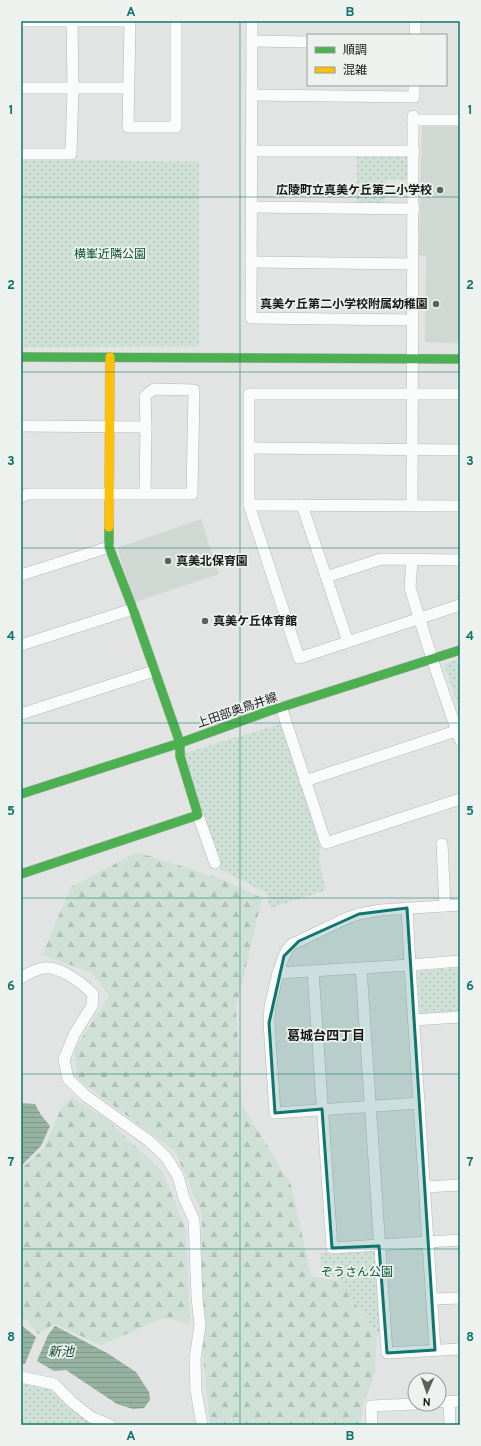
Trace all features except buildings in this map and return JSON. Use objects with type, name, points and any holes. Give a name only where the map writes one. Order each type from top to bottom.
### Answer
[{"type":"street","points":[[21,21],[130,21],[128,127],[176,127],[176,21]]},
{"type":"street","points":[[21,154],[71,154],[73,88],[72,21]]},
{"type":"street","points":[[252,21],[251,318],[413,320]]},
{"type":"street","points":[[415,21],[415,34]]},
{"type":"street","points":[[252,41],[307,42]]},
{"type":"street","points":[[252,95],[414,97],[414,86]]},
{"type":"street","points":[[21,88],[129,88]]},
{"type":"street","points":[[412,505],[414,209],[413,118],[460,120]]},
{"type":"street","points":[[251,151],[414,151]]},
{"type":"street","points":[[251,207],[414,209]]},
{"type":"street","points":[[251,262],[413,264]]},
{"type":"street","points":[[21,357],[460,359]]},
{"type":"street","points":[[110,357],[109,547],[133,609],[180,743],[180,756],[198,815],[215,863]]},
{"type":"street","points":[[21,497],[28,494],[192,494],[194,390],[154,389],[145,396],[145,493]]},
{"type":"street","points":[[460,394],[249,394],[249,505],[299,658],[460,605]]},
{"type":"street","points":[[21,426],[146,427]]},
{"type":"street","points":[[249,448],[460,450]]},
{"type":"street","points":[[249,505],[460,506]]},
{"type":"street","points":[[302,505],[348,642]]},
{"type":"street","points":[[21,575],[109,547]]},
{"type":"street","points":[[326,577],[381,559],[460,560]]},
{"type":"street","points":[[305,780],[458,736],[410,588],[412,560]]},
{"type":"street","points":[[21,645],[133,609]]},
{"type":"street","name":"上田部奥鳥井線","points":[[21,794],[180,743],[281,707],[460,650]]},
{"type":"street","points":[[21,714],[154,671]]},
{"type":"street","points":[[281,707],[326,843],[460,799]]},
{"type":"street","points":[[21,874],[198,815]]},
{"type":"street","points":[[442,844],[445,906]]},
{"type":"street","points":[[419,1103],[275,1112],[269,1023],[270,1007],[278,973],[284,956],[292,944],[299,940],[358,914],[381,910],[460,905]]},
{"type":"street","points":[[407,908],[436,1350]]},
{"type":"street","points":[[278,973],[460,961]]},
{"type":"street","points":[[21,978],[45,968],[63,971],[83,984],[93,994],[92,1006],[75,1033],[64,1059],[68,1079],[86,1096],[149,1140],[166,1157],[178,1176],[184,1198],[194,1220],[197,1298],[200,1325],[195,1359],[196,1391],[202,1425]]},
{"type":"street","points":[[361,968],[386,1353],[460,1349]]},
{"type":"street","points":[[313,971],[332,1248],[460,1240]]},
{"type":"street","points":[[414,1020],[460,1020]]},
{"type":"street","points":[[425,1187],[460,1185]]},
{"type":"street","points":[[432,1300],[460,1298]]},
{"type":"street","points":[[21,1377],[54,1384],[91,1418],[110,1425]]},
{"type":"street","points":[[447,1402],[460,1401]]},
{"type":"street","points":[[372,1425],[371,1406],[407,1404]]},
{"type":"street","points":[[447,1412],[450,1425]]},
{"type":"highlighted area","points":[[407,908],[435,1350],[387,1353],[379,1246],[332,1248],[322,1109],[275,1113],[269,1023],[284,956],[299,941],[359,914]]},
{"type":"shaded area","name":"広陵町立真美ケ丘第二小学校","points":[[422,124],[460,125],[460,343],[425,342],[426,256],[419,255]]},
{"type":"shaded area","name":"真美北保育園","points":[[201,519],[219,574],[135,602],[117,548]]},
{"type":"green space","points":[[357,155],[405,156],[410,161],[409,180],[386,180],[385,203],[357,203]]},
{"type":"green space","name":"横峯近隣公園","points":[[21,159],[199,162],[199,346],[21,347]]},
{"type":"green space","points":[[460,659],[460,712],[444,664]]},
{"type":"green space","points":[[283,723],[320,846],[319,862],[326,890],[271,908],[266,893],[220,869],[182,754]]},
{"type":"green space","points":[[137,852],[224,880],[262,898],[236,1009],[242,1105],[291,1185],[311,1276],[339,1281],[377,1333],[375,1373],[363,1403],[361,1425],[210,1425],[202,1347],[202,1214],[175,1151],[77,1079],[74,1050],[109,996],[93,973],[42,955],[71,887]]},
{"type":"green space","points":[[460,968],[460,1012],[423,1014],[419,1012],[418,975],[420,971]]},
{"type":"green space","points":[[72,1097],[107,1120],[163,1172],[186,1230],[190,1324],[164,1318],[101,1345],[54,1324],[38,1334],[27,1320],[21,1318],[21,1169],[44,1148],[62,1106]]},
{"type":"green space","name":"ぞうさん公園","points":[[375,1251],[381,1338],[337,1278],[322,1274],[320,1253]]},
{"type":"green space","points":[[21,1384],[50,1387],[87,1421],[95,1425],[21,1425]]},
{"type":"water","points":[[21,1103],[35,1104],[41,1115],[50,1126],[41,1146],[21,1166]]},
{"type":"water","points":[[21,1325],[36,1337],[25,1364],[21,1364]]},
{"type":"water","name":"新池","points":[[55,1326],[107,1353],[136,1372],[149,1392],[150,1400],[144,1408],[133,1409],[117,1404],[66,1370],[54,1371],[37,1361],[48,1335]]},
{"type":"traffic: fast","points":[[21,357],[460,359]]},
{"type":"traffic: fast","points":[[21,874],[198,815],[180,756],[180,743],[133,609],[109,547],[109,527]]},
{"type":"traffic: fast","points":[[21,794],[180,743],[269,711],[460,650]]},
{"type":"traffic: slow","points":[[109,527],[110,357]]},
{"type":"place","name":"広陵町立真美ケ丘第二小学校","points":[[440,190]]},
{"type":"place","name":"真美ケ丘第二小学校附属幼稚園","points":[[436,304]]},
{"type":"place","name":"真美北保育園","points":[[168,561]]},
{"type":"place","name":"真美ケ丘体育館","points":[[205,621]]},
{"type":"district","name":"葛城台四丁目","points":[[326,1035]]}]
